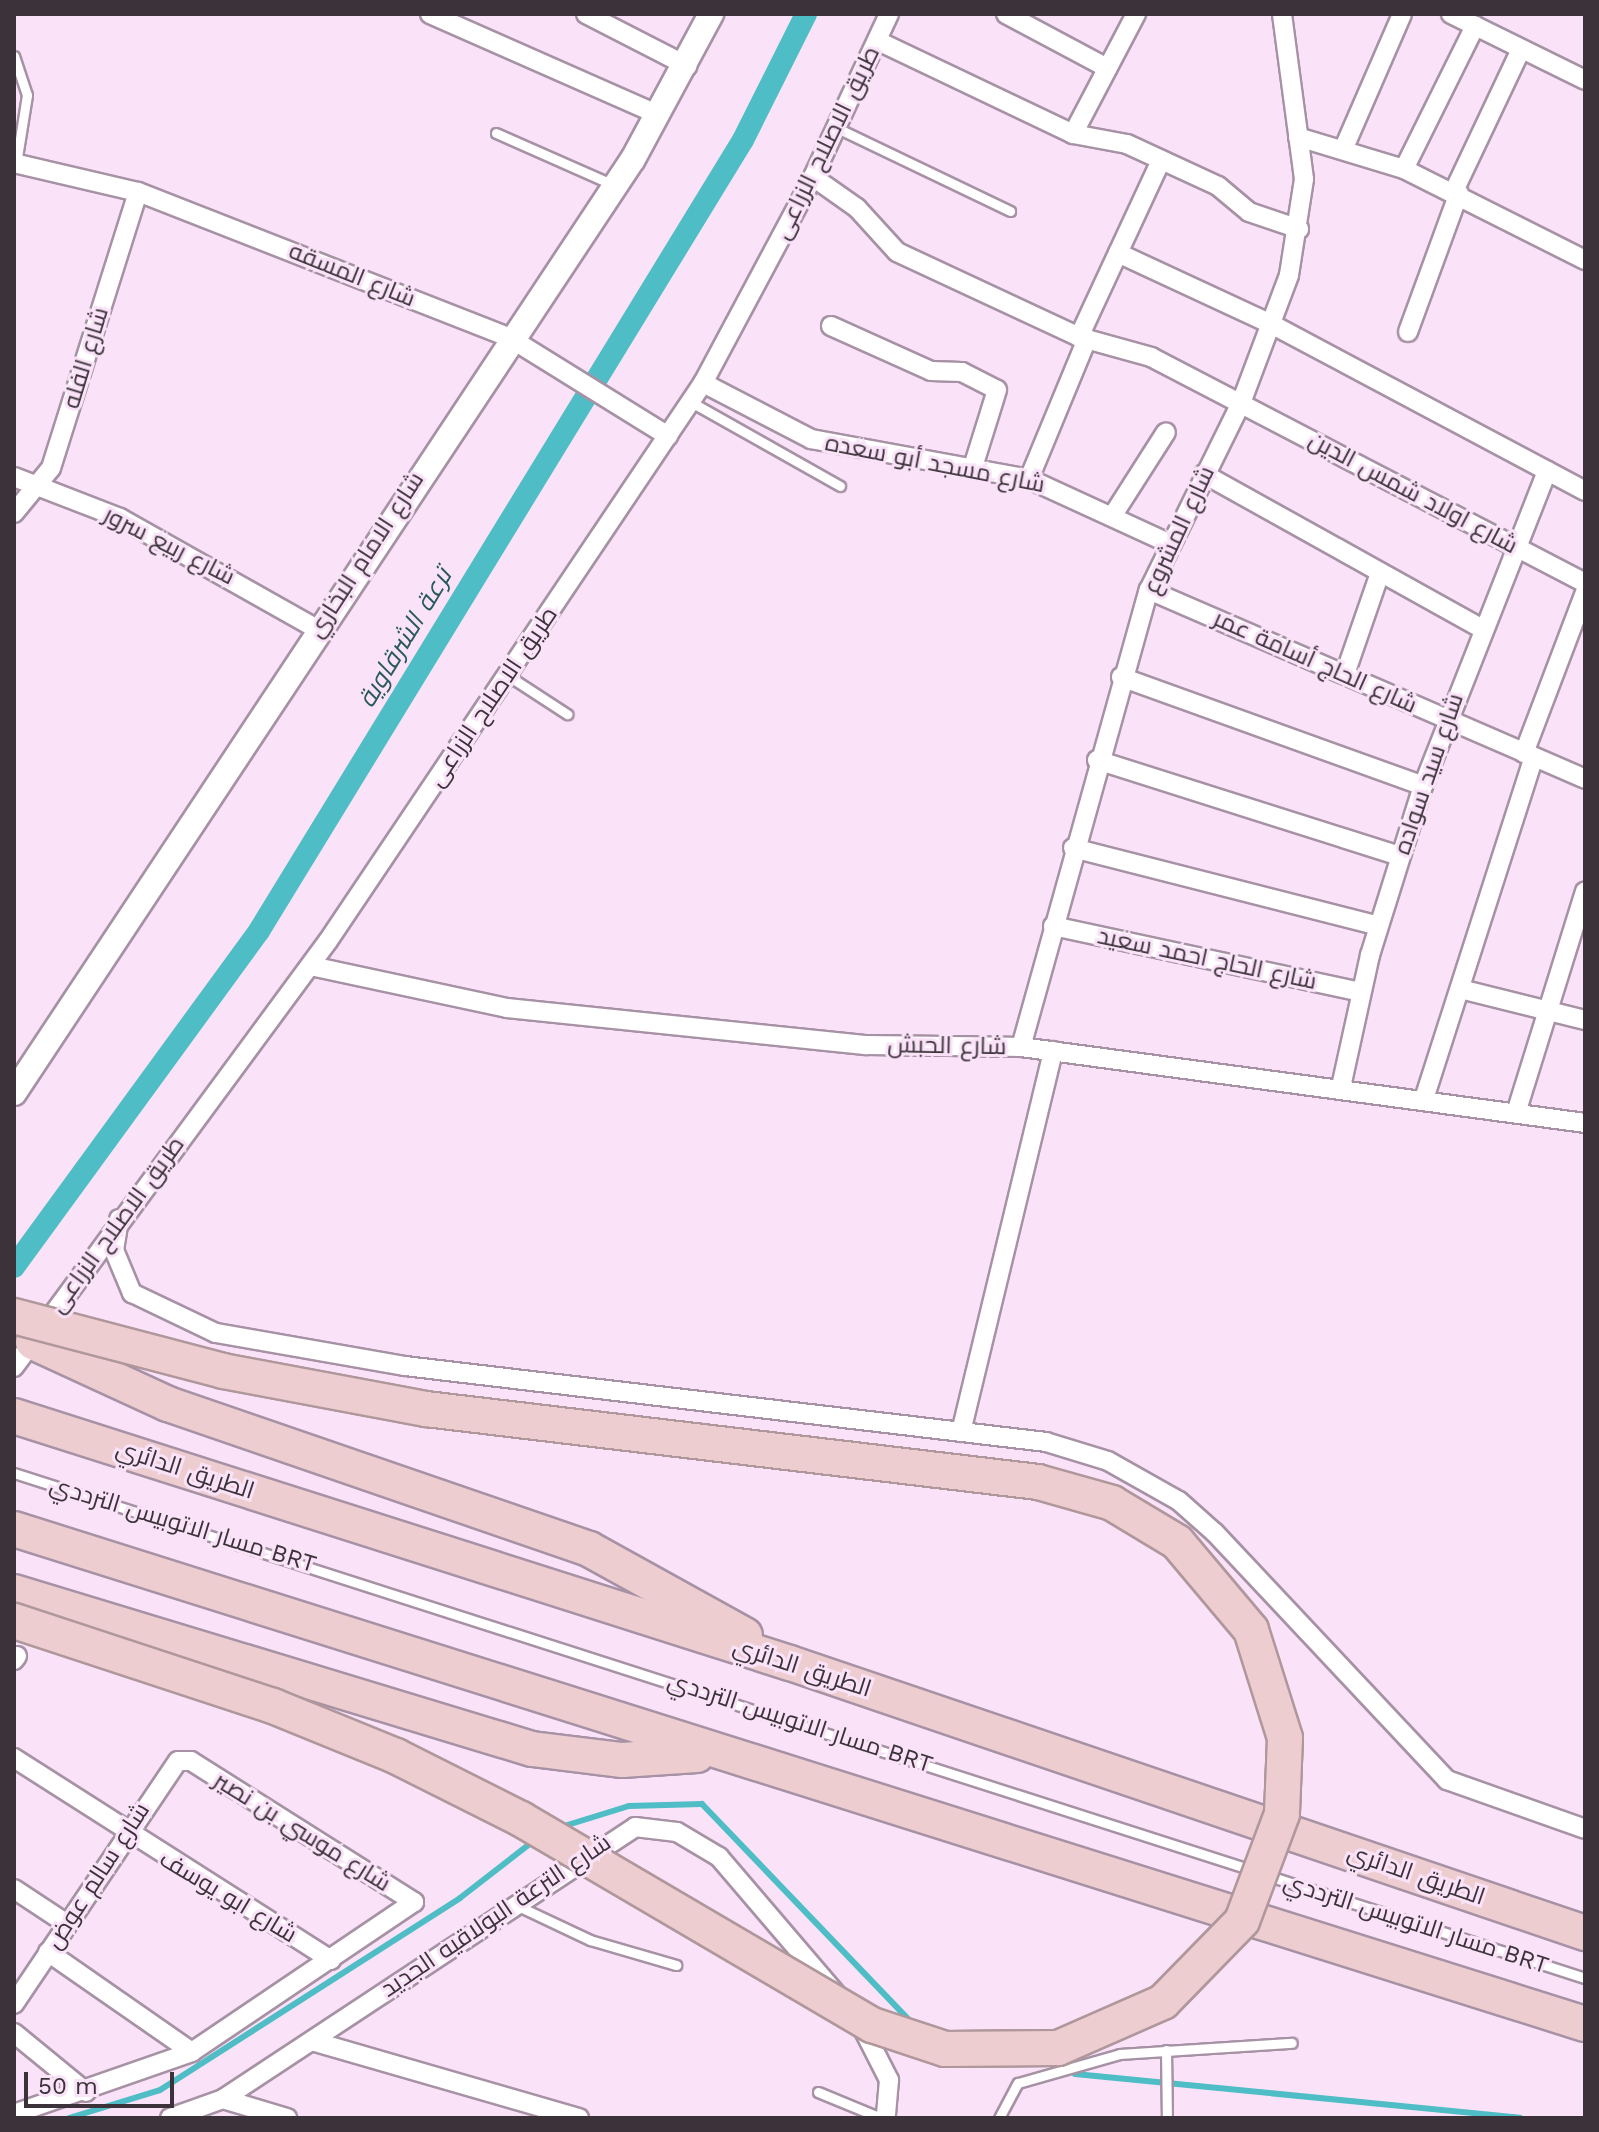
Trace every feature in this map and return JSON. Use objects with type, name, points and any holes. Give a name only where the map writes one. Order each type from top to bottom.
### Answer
[{"type":"highway","points":[[14,1621],[273,1706],[396,1756],[521,1819],[872,2025],[945,2049],[1058,2048],[1163,2002],[1242,1921],[1282,1814],[1285,1738],[1251,1630],[1177,1542],[1112,1503],[1038,1482],[426,1409],[223,1371],[20,1342]]},
{"type":"highway","points":[[20,1342],[168,1404],[589,1549],[790,1663]]},
{"type":"highway","name":"الطريق الدائري","points":[[14,1416],[790,1663],[1585,1933]]},
{"type":"highway","points":[[22,1531],[712,1753],[1585,2024]]},
{"type":"highway","points":[[14,1592],[532,1749],[622,1760],[712,1753]]},
{"type":"street","points":[[430,14],[659,115]]},
{"type":"street","points":[[586,14],[687,66]]},
{"type":"street","name":"شارع الامام البخاري","points":[[14,1093],[317,629],[614,185],[687,66],[711,14]]},
{"type":"street","name":"طريق الاصلاح الزراعى","points":[[20,1342],[119,1219],[311,966],[691,402],[813,177],[889,14]]},
{"type":"street","points":[[1006,14],[1042,22],[1107,68]]},
{"type":"street","points":[[1073,134],[1136,14]]},
{"type":"street","name":"شارع المشروع","points":[[1021,1047],[1097,760],[1149,590],[1168,543],[1241,403],[1273,325],[1299,229],[1298,137],[1282,14]]},
{"type":"street","points":[[1343,150],[1402,14]]},
{"type":"street","points":[[1451,14],[1585,80]]},
{"type":"street","points":[[1404,169],[1475,26]]},
{"type":"street","points":[[878,41],[1073,134],[1127,144],[1218,186],[1249,212],[1299,229]]},
{"type":"street","points":[[1408,332],[1457,192],[1521,49]]},
{"type":"street","points":[[1298,137],[1404,169],[1457,192],[1585,260]]},
{"type":"street","points":[[1029,479],[1118,253],[1161,160]]},
{"type":"street","name":"شارع المسقه","points":[[15,166],[138,192],[510,338],[668,436]]},
{"type":"street","name":"شارع اولاد شمس الدين","points":[[813,177],[857,208],[897,252],[1083,338],[1151,357],[1585,583]]},
{"type":"street","name":"شارع الفله","points":[[14,513],[40,487],[138,192]]},
{"type":"street","points":[[1118,253],[1273,325],[1585,491]]},
{"type":"street","points":[[831,326],[931,371],[962,372],[997,390],[973,467]]},
{"type":"street","name":"شارع مسجد أبو سعده","points":[[703,383],[811,439],[1029,479],[1113,515],[1168,543]]},
{"type":"street","points":[[1113,515],[1166,432]]},
{"type":"street","name":"شارع سيد سواده","points":[[1341,1087],[1378,926],[1423,786],[1446,719],[1547,471]]},
{"type":"street","points":[[1204,474],[1482,629]]},
{"type":"street","name":"شارع ربيع سرور","points":[[14,477],[120,518],[317,629]]},
{"type":"street","points":[[1345,674],[1380,573]]},
{"type":"street","name":"شارع الحاج أسامة عمر","points":[[1149,590],[1585,779]]},
{"type":"street","points":[[1424,1099],[1529,755],[1585,592]]},
{"type":"street","points":[[1121,677],[1423,786]]},
{"type":"street","points":[[1097,760],[1400,856]]},
{"type":"street","points":[[1073,848],[1378,926]]},
{"type":"street","points":[[1516,1113],[1585,892]]},
{"type":"street","name":"شارع الحاج احمد سعيد","points":[[1053,926],[1361,992]]},
{"type":"street","name":"شارع الحبش","points":[[311,966],[507,1008],[867,1045],[1021,1047],[1341,1087],[1585,1123]]},
{"type":"street","points":[[1460,989],[1585,1020]]},
{"type":"street","points":[[961,1432],[1053,1051]]},
{"type":"street","points":[[119,1219],[114,1250],[132,1293],[216,1333],[405,1366],[1075,1448],[1179,1501],[1276,1591],[1354,1687],[1447,1780],[1585,1829]]},
{"type":"street","name":"شارع ابو يوسف","points":[[14,1758],[125,1835],[331,1960]]},
{"type":"street","name":"شارع سالم عوض","points":[[14,2004],[168,1769],[191,1761]]},
{"type":"street","name":"شارع موسي بن نصير","points":[[191,1761],[414,1902],[331,1960]]},
{"type":"street","name":"شارع الترعة البولاقيه الجديد","points":[[170,2118],[220,2106],[511,1904],[635,1827],[692,1838],[738,1876],[873,2039],[889,2080],[884,2118]]},
{"type":"street","points":[[14,1889],[67,1924]]},
{"type":"street","points":[[48,1952],[192,2052]]},
{"type":"street","points":[[14,2114],[86,2092],[192,2052],[331,1960]]},
{"type":"street","points":[[14,2033],[86,2092]]},
{"type":"street","points":[[312,2041],[579,2118]]},
{"type":"street","points":[[220,2106],[287,2118]]},
{"type":"lane","points":[[14,56],[27,95],[15,166]]},
{"type":"lane","points":[[837,128],[1010,211]]},
{"type":"lane","points":[[496,133],[614,185]]},
{"type":"lane","points":[[691,402],[840,486]]},
{"type":"lane","points":[[507,675],[567,714]]},
{"type":"lane","name":"مسار الاتوبيس الترددي BRT","points":[[14,1473],[1585,1978]]},
{"type":"lane","points":[[511,1904],[590,1940],[676,1965]]},
{"type":"lane","points":[[999,2118],[1018,2083],[1120,2054],[1292,2043]]},
{"type":"lane","points":[[1166,2050],[1167,2118]]},
{"type":"lane","name":"شارع الترعة البولاقيه الجديد","points":[[818,2092],[884,2118]]},
{"type":"waterway","name":"ترعة الشرقاوية","points":[[14,1267],[259,931],[743,140],[806,14]]},
{"type":"waterway","points":[[561,1827],[629,1806],[702,1804],[915,2026]]},
{"type":"waterway","points":[[69,2118],[160,2090],[460,1898],[536,1839]]},
{"type":"waterway","points":[[1075,2074],[1520,2118]]}]
